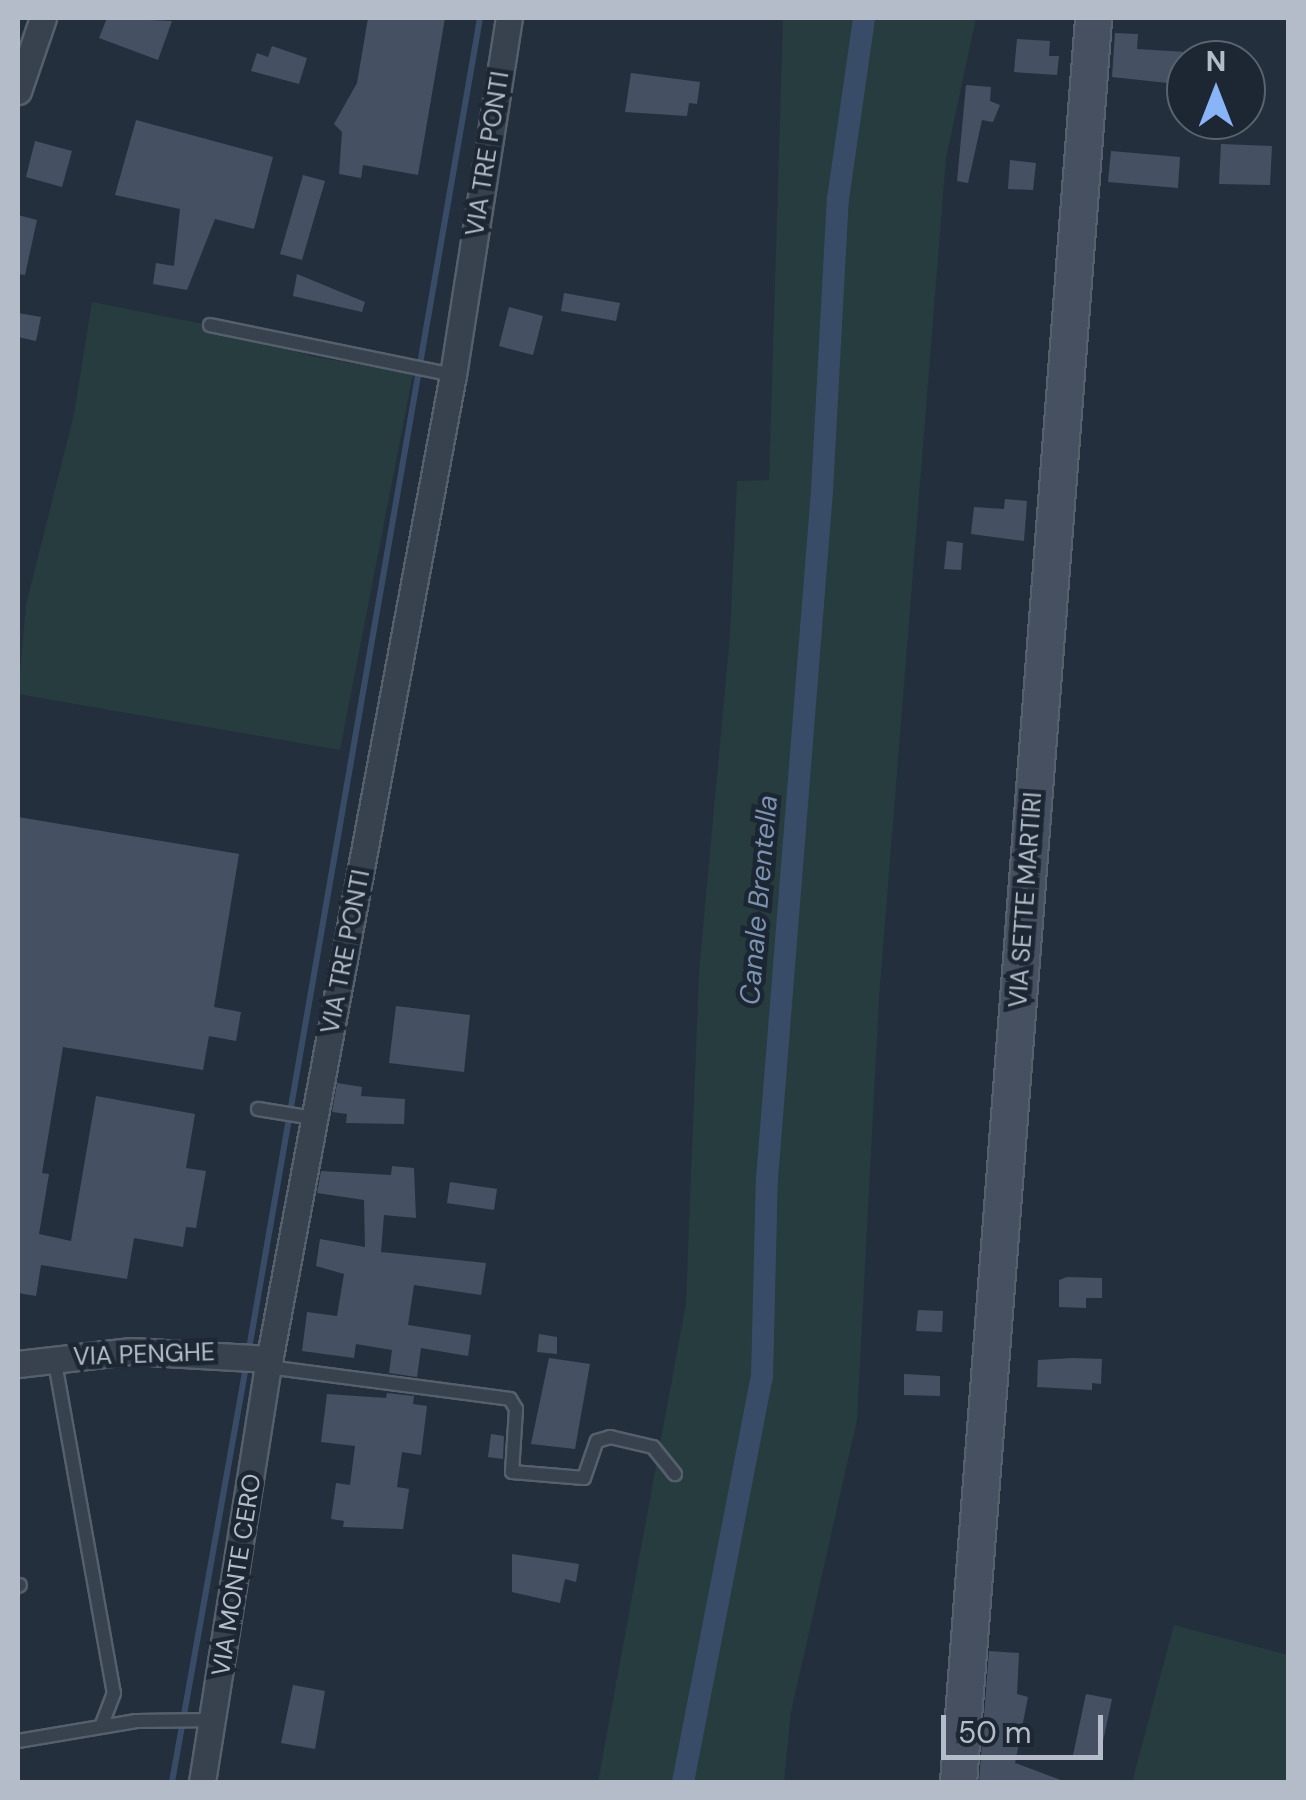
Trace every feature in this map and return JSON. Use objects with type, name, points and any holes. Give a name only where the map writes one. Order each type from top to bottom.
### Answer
[{"type":"main road","name":"VIA SETTE MARTIRI","points":[[958,1782],[1093,18]]},
{"type":"street","points":[[18,91],[43,18]]},
{"type":"street","name":"VIA TRE PONTI","points":[[269,1362],[452,375],[510,18]]},
{"type":"street","name":"VIA PENGHE","points":[[18,1364],[54,1358],[216,1351],[269,1362]]},
{"type":"street","name":"VIA MONTE CERO","points":[[202,1782],[207,1720],[269,1362]]},
{"type":"lane","points":[[210,324],[452,375]]},
{"type":"lane","points":[[258,1109],[313,1118]]},
{"type":"lane","points":[[54,1358],[114,1693],[102,1725]]},
{"type":"lane","points":[[269,1362],[510,1398],[516,1409],[512,1472],[584,1478],[597,1441],[610,1438],[653,1446],[675,1474]]},
{"type":"lane","points":[[18,1741],[102,1725],[207,1720]]},
{"type":"green space","points":[[783,18],[976,18],[946,158],[879,998],[857,1420],[791,1712],[784,1782],[598,1782],[686,1303],[699,972],[730,635],[737,481],[769,480]]},
{"type":"green space","points":[[92,302],[249,333],[310,356],[413,374],[340,750],[18,694],[26,605],[74,414]]},
{"type":"green space","points":[[1174,1625],[1288,1655],[1288,1782],[1132,1782]]},
{"type":"building","points":[[107,18],[172,21],[158,60],[99,38]]},
{"type":"building","points":[[368,18],[445,18],[418,175],[363,165],[361,178],[339,174],[342,132],[334,124],[357,83]]},
{"type":"building","points":[[1115,33],[1138,34],[1137,49],[1166,51],[1166,83],[1112,77]]},
{"type":"building","points":[[1017,39],[1050,41],[1049,56],[1059,56],[1057,75],[1014,72]]},
{"type":"building","points":[[272,46],[307,58],[299,84],[251,71],[257,53],[268,57]]},
{"type":"building","points":[[631,73],[700,82],[697,104],[689,103],[687,116],[625,112]]},
{"type":"building","points":[[966,85],[991,87],[990,101],[1000,105],[993,122],[982,120],[968,183],[957,181]]},
{"type":"building","points":[[136,120],[273,157],[254,229],[215,219],[187,290],[153,284],[156,263],[174,266],[180,209],[115,195]]},
{"type":"building","points":[[35,141],[72,151],[62,187],[26,177]]},
{"type":"building","points":[[1221,144],[1272,146],[1270,185],[1219,184]]},
{"type":"building","points":[[1111,151],[1180,157],[1178,188],[1108,182]]},
{"type":"building","points":[[1010,160],[1036,163],[1033,190],[1008,189]]},
{"type":"building","points":[[303,175],[325,181],[302,260],[280,254]]},
{"type":"building","points":[[18,215],[37,220],[25,275],[18,274]]},
{"type":"building","points":[[297,274],[365,302],[362,312],[293,296]]},
{"type":"building","points":[[564,293],[620,303],[616,321],[561,311]]},
{"type":"building","points":[[509,307],[543,316],[533,355],[499,346]]},
{"type":"building","points":[[18,313],[41,317],[36,341],[18,337]]},
{"type":"building","points":[[1005,499],[1027,501],[1024,541],[971,534],[974,507],[1004,509]]},
{"type":"building","points":[[947,541],[963,543],[961,570],[944,569]]},
{"type":"building","points":[[18,817],[239,854],[214,1007],[241,1012],[236,1041],[209,1036],[203,1070],[63,1047],[42,1173],[49,1174],[39,1234],[71,1241],[96,1096],[195,1114],[186,1168],[206,1171],[196,1228],[186,1227],[183,1247],[134,1238],[127,1279],[41,1265],[36,1296],[18,1293]]},
{"type":"building","points":[[396,1006],[470,1015],[464,1072],[389,1063]]},
{"type":"building","points":[[337,1083],[362,1087],[361,1096],[405,1099],[404,1124],[346,1123],[347,1114],[332,1112]]},
{"type":"building","points":[[392,1166],[414,1168],[416,1218],[384,1215],[381,1252],[486,1263],[481,1295],[414,1285],[408,1325],[471,1335],[468,1356],[421,1348],[417,1377],[389,1373],[392,1350],[356,1344],[354,1358],[302,1351],[307,1312],[337,1316],[344,1274],[316,1266],[320,1239],[365,1247],[364,1200],[317,1193],[321,1171],[391,1175]]},
{"type":"building","points":[[450,1182],[497,1189],[494,1210],[447,1203]]},
{"type":"building","points":[[1102,1278],[1102,1298],[1086,1298],[1086,1308],[1059,1307],[1059,1280]]},
{"type":"building","points":[[918,1310],[943,1311],[942,1332],[916,1331]]},
{"type":"building","points":[[539,1334],[557,1337],[557,1354],[537,1352]]},
{"type":"building","points":[[549,1358],[590,1364],[575,1449],[531,1444]]},
{"type":"building","points":[[1102,1359],[1101,1384],[1092,1383],[1092,1390],[1037,1387],[1038,1360]]},
{"type":"building","points":[[904,1374],[940,1376],[940,1396],[904,1395]]},
{"type":"building","points":[[387,1393],[414,1396],[413,1404],[427,1406],[421,1455],[402,1452],[397,1487],[409,1489],[403,1529],[343,1527],[344,1521],[331,1519],[336,1483],[350,1485],[355,1446],[321,1442],[327,1394],[386,1398]]},
{"type":"building","points":[[491,1434],[504,1436],[503,1459],[488,1457]]},
{"type":"building","points":[[512,1554],[579,1564],[576,1582],[565,1579],[560,1603],[512,1592]]},
{"type":"building","points":[[989,1651],[1019,1653],[1017,1694],[1028,1697],[1015,1763],[1066,1782],[979,1782]]},
{"type":"building","points":[[293,1685],[325,1691],[315,1749],[281,1743]]},
{"type":"building","points":[[1086,1694],[1112,1699],[1099,1760],[1073,1755]]},
{"type":"waterway","points":[[250,1343],[480,18]]},
{"type":"waterway","name":"Canale Brentella","points":[[683,1782],[762,1377],[767,1179],[822,491],[838,199],[864,18]]},
{"type":"waterway","points":[[172,1782],[246,1365]]}]
